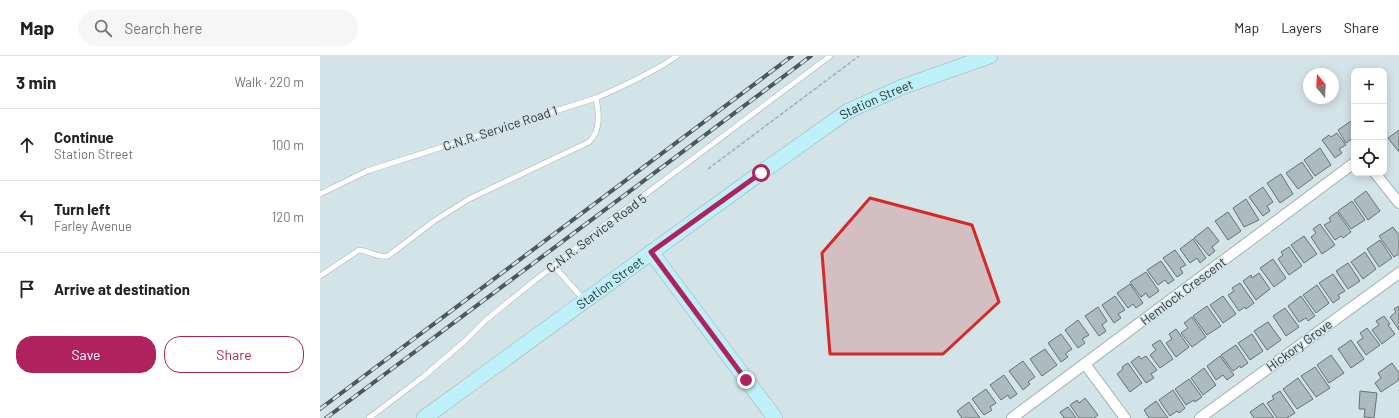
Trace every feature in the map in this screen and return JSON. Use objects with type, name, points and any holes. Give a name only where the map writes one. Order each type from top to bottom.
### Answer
[{"type":"street","name":"Station Street","points":[[424,418],[651,252],[848,111],[902,87],[990,56]]},
{"type":"street","name":"Hemlock Crescent","points":[[1012,418],[1351,165]]},
{"type":"street","points":[[1377,176],[1399,203]]},
{"type":"street","points":[[651,252],[775,418]]},
{"type":"street","name":"Hickory Grove","points":[[1200,418],[1399,273]]},
{"type":"street","points":[[1085,364],[1125,418]]},
{"type":"lane","name":"C.N.R. Service Road 1","points":[[320,194],[367,171],[596,98],[628,84],[662,66],[677,56]]},
{"type":"lane","name":"C.N.R. Service Road 5","points":[[369,418],[423,378],[486,320],[599,229],[830,56]]},
{"type":"lane","points":[[320,276],[359,250],[366,250],[376,256],[388,256],[434,221],[468,199],[589,142],[597,130],[598,111],[596,98]]},
{"type":"lane","points":[[554,266],[585,300]]},
{"type":"path","points":[[708,169],[859,56]]},
{"type":"highlighted area","points":[[870,198],[972,225],[999,302],[943,354],[830,354],[822,253]]},
{"type":"building","points":[[1351,121],[1351,139],[1346,143],[1338,130]]},
{"type":"building","points":[[1399,130],[1399,151],[1398,151],[1388,138]]},
{"type":"building","points":[[1337,133],[1346,145],[1339,149],[1342,153],[1335,158],[1322,140],[1329,135],[1331,137]]},
{"type":"building","points":[[1320,148],[1331,165],[1315,176],[1304,160]]},
{"type":"building","points":[[1302,162],[1313,178],[1298,189],[1286,173]]},
{"type":"building","points":[[1281,174],[1293,194],[1280,203],[1267,183]]},
{"type":"building","points":[[1263,187],[1273,202],[1267,206],[1270,211],[1263,216],[1249,197]]},
{"type":"building","points":[[1366,191],[1380,211],[1368,220],[1354,200]]},
{"type":"building","points":[[1246,199],[1259,220],[1244,227],[1233,208]]},
{"type":"building","points":[[1352,201],[1365,220],[1351,229],[1338,211]]},
{"type":"building","points":[[1228,212],[1241,231],[1228,240],[1215,221]]},
{"type":"building","points":[[1337,212],[1351,232],[1343,238],[1341,236],[1335,240],[1324,225],[1331,221],[1329,218]]},
{"type":"building","points":[[1320,224],[1335,245],[1322,254],[1311,237],[1316,233],[1313,229]]},
{"type":"building","points":[[1208,227],[1219,241],[1212,247],[1215,251],[1209,256],[1194,238]]},
{"type":"building","points":[[1393,227],[1399,235],[1399,254],[1394,257],[1379,236]]},
{"type":"building","points":[[1304,236],[1317,254],[1304,263],[1291,245]]},
{"type":"building","points":[[1193,239],[1206,258],[1200,263],[1197,258],[1190,263],[1180,249]]},
{"type":"building","points":[[1380,240],[1392,258],[1379,267],[1367,249]]},
{"type":"building","points":[[1289,247],[1302,266],[1289,275],[1278,259],[1283,255],[1281,252]]},
{"type":"building","points":[[1175,250],[1186,265],[1180,268],[1183,273],[1177,277],[1163,258]]},
{"type":"building","points":[[1365,252],[1376,269],[1363,279],[1351,262]]},
{"type":"building","points":[[1273,259],[1286,278],[1274,287],[1260,268]]},
{"type":"building","points":[[1161,261],[1174,280],[1168,284],[1165,280],[1158,285],[1147,270]]},
{"type":"building","points":[[1348,263],[1360,281],[1348,289],[1336,271]]},
{"type":"building","points":[[1146,272],[1159,291],[1149,298],[1146,293],[1141,297],[1130,282]]},
{"type":"building","points":[[1259,273],[1270,289],[1256,300],[1243,281],[1251,275],[1252,278]]},
{"type":"building","points":[[1333,274],[1345,291],[1338,295],[1340,298],[1333,303],[1319,283]]},
{"type":"building","points":[[1240,283],[1254,303],[1246,309],[1245,307],[1239,311],[1228,295],[1234,291],[1232,288]]},
{"type":"building","points":[[1130,284],[1143,303],[1136,308],[1133,304],[1128,308],[1117,293]]},
{"type":"building","points":[[1317,285],[1329,303],[1316,313],[1303,295]]},
{"type":"building","points":[[1115,296],[1125,310],[1118,314],[1121,318],[1114,323],[1102,305]]},
{"type":"building","points":[[1223,296],[1236,314],[1223,323],[1210,305]]},
{"type":"building","points":[[1301,296],[1315,316],[1308,321],[1306,318],[1299,322],[1288,306]]},
{"type":"building","points":[[1207,306],[1221,326],[1207,335],[1193,316]]},
{"type":"building","points":[[1399,306],[1399,330],[1390,317],[1396,312],[1394,309]]},
{"type":"building","points":[[1098,307],[1107,321],[1102,325],[1106,331],[1099,336],[1085,316]]},
{"type":"building","points":[[1285,308],[1299,327],[1286,336],[1273,316]]},
{"type":"building","points":[[1384,316],[1390,324],[1388,325],[1395,334],[1382,344],[1372,330],[1379,325],[1376,321]]},
{"type":"building","points":[[1192,317],[1206,337],[1192,347],[1181,333],[1188,328],[1184,323]]},
{"type":"building","points":[[1078,320],[1089,335],[1082,339],[1085,343],[1078,348],[1065,330]]},
{"type":"building","points":[[1268,322],[1281,340],[1267,350],[1254,331]]},
{"type":"building","points":[[1367,328],[1380,345],[1366,355],[1357,342],[1363,338],[1360,333]]},
{"type":"building","points":[[1176,329],[1189,347],[1176,357],[1166,343],[1172,339],[1169,334]]},
{"type":"building","points":[[1061,334],[1072,349],[1065,354],[1068,357],[1061,362],[1048,343]]},
{"type":"building","points":[[1252,334],[1263,351],[1250,360],[1238,343]]},
{"type":"building","points":[[1160,340],[1173,359],[1160,368],[1150,355],[1156,350],[1152,345]]},
{"type":"building","points":[[1351,340],[1364,359],[1351,368],[1338,349]]},
{"type":"building","points":[[1236,345],[1248,363],[1233,371],[1221,355]]},
{"type":"building","points":[[1045,349],[1057,365],[1042,376],[1030,359]]},
{"type":"building","points":[[1331,355],[1344,373],[1329,383],[1317,365]]},
{"type":"building","points":[[1139,356],[1141,359],[1146,356],[1157,370],[1151,374],[1154,378],[1146,383],[1131,362]]},
{"type":"building","points":[[1220,356],[1234,375],[1227,380],[1223,375],[1216,380],[1207,366]]},
{"type":"building","points":[[1023,361],[1035,377],[1028,382],[1030,384],[1023,390],[1009,371]]},
{"type":"building","points":[[1128,363],[1142,383],[1130,392],[1117,374],[1123,369],[1122,367]]},
{"type":"building","points":[[1392,363],[1399,373],[1399,380],[1381,392],[1375,383],[1381,378],[1378,373]]},
{"type":"building","points":[[1315,367],[1330,388],[1316,397],[1301,376]]},
{"type":"building","points":[[1204,368],[1216,385],[1203,395],[1191,378]]},
{"type":"building","points":[[1004,375],[1017,394],[1010,399],[1008,395],[1001,400],[990,385]]},
{"type":"building","points":[[1298,378],[1313,399],[1297,409],[1283,389]]},
{"type":"building","points":[[1189,379],[1202,397],[1195,402],[1194,400],[1186,405],[1175,389]]},
{"type":"building","points":[[986,389],[996,403],[990,407],[992,410],[984,415],[972,399]]},
{"type":"building","points":[[1173,390],[1185,408],[1179,413],[1177,411],[1170,416],[1159,400]]},
{"type":"building","points":[[1280,391],[1295,413],[1287,418],[1277,418],[1267,403],[1274,399],[1272,396]]},
{"type":"building","points":[[1360,391],[1377,393],[1374,418],[1364,417],[1365,409],[1359,409]]},
{"type":"building","points":[[1085,398],[1098,415],[1094,418],[1079,418],[1070,405],[1077,400],[1079,403]]},
{"type":"building","points":[[1156,401],[1168,418],[1149,418],[1144,410]]},
{"type":"building","points":[[969,402],[980,418],[962,418],[957,411]]},
{"type":"building","points":[[1263,403],[1274,418],[1254,418],[1250,412]]},
{"type":"building","points":[[1068,407],[1076,418],[1064,418],[1060,412]]},
{"type":"railway","points":[[320,409],[792,56]]},
{"type":"railway","points":[[326,418],[811,56]]},
{"type":"route","points":[[746,380],[651,252],[761,173]]}]
